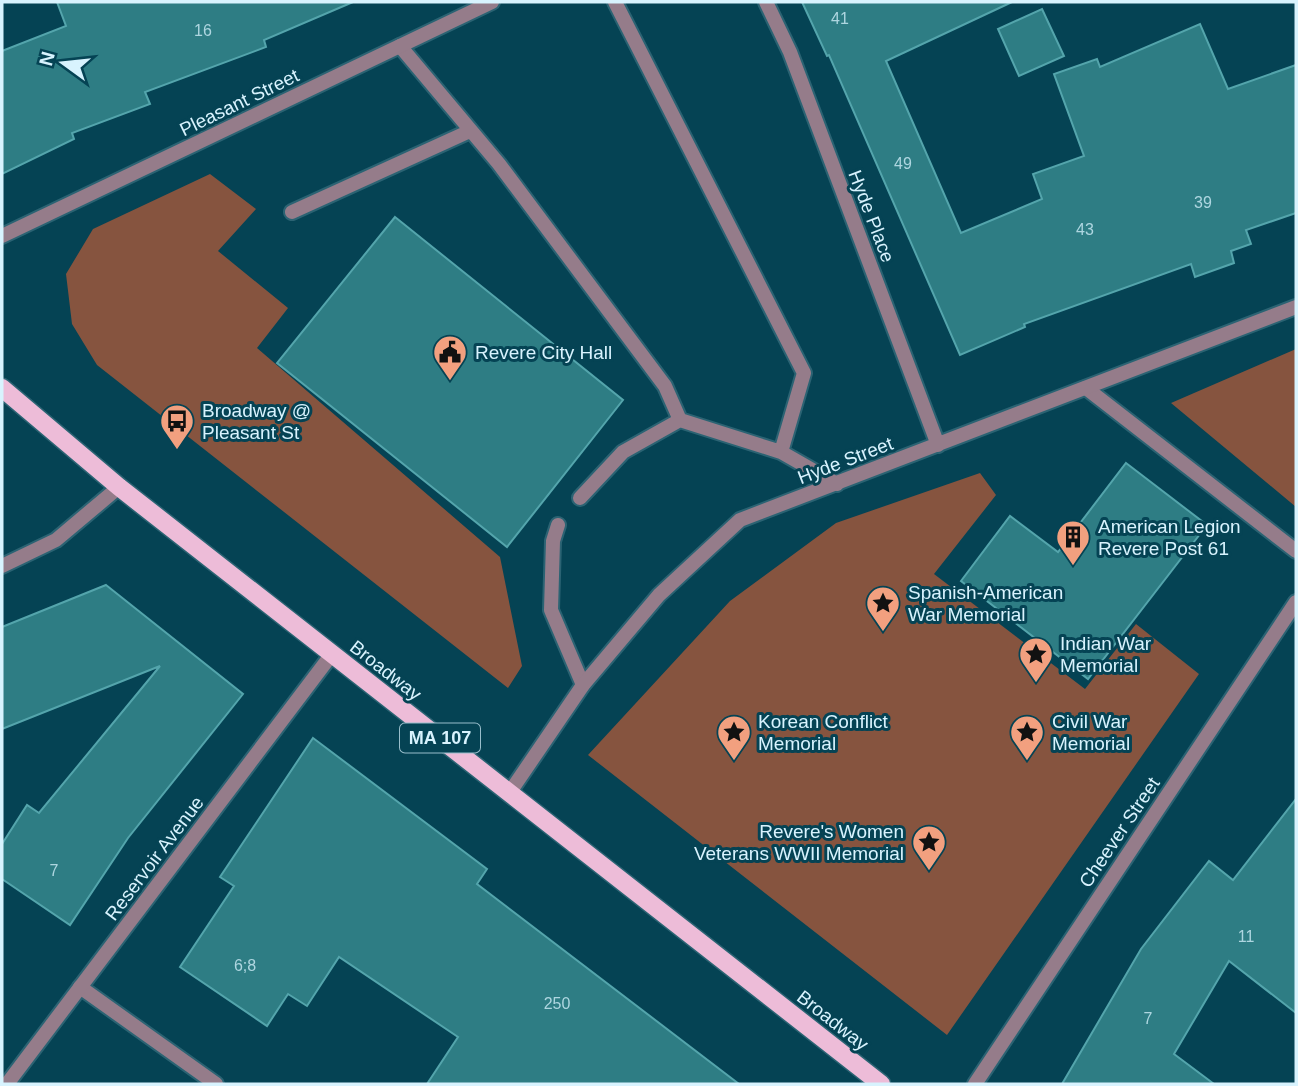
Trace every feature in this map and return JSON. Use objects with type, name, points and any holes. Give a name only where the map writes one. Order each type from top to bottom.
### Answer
[{"type":"main road","name":"Broadway","points":[[2,388],[119,487],[881,1084]]},
{"type":"street","name":"Pleasant Street","points":[[2,236],[492,2]]},
{"type":"street","points":[[615,2],[804,373],[781,452]]},
{"type":"street","name":"Hyde Place","points":[[766,2],[790,52],[937,445]]},
{"type":"street","points":[[400,46],[470,131],[664,386],[680,420]]},
{"type":"street","points":[[292,212],[470,131]]},
{"type":"street","name":"Hyde Street","points":[[510,792],[583,685],[659,595],[740,520],[1296,307]]},
{"type":"street","points":[[1086,388],[1296,551]]},
{"type":"street","points":[[580,498],[623,452],[680,420],[781,452],[837,484]]},
{"type":"street","points":[[2,566],[57,540],[119,487]]},
{"type":"street","points":[[558,525],[553,541],[551,610],[583,685]]},
{"type":"street","name":"Cheever Street","points":[[975,1084],[1296,602]]},
{"type":"street","name":"Reservoir Avenue","points":[[7,1084],[332,654]]},
{"type":"street","points":[[80,987],[216,1084]]},
{"type":"shaded area","points":[[210,174],[256,209],[218,251],[288,308],[257,348],[500,557],[522,666],[508,688],[97,365],[72,324],[66,274],[93,229]]},
{"type":"shaded area","points":[[1296,349],[1296,507],[1171,403]]},
{"type":"shaded area","points":[[980,473],[996,495],[934,574],[1085,689],[1136,624],[1199,674],[947,1035],[588,755],[730,601],[836,523]]},
{"type":"building","points":[[57,2],[353,2],[264,40],[266,47],[145,92],[150,104],[72,133],[74,139],[2,174],[2,51],[66,26]]},
{"type":"building","points":[[802,2],[1012,2],[886,61],[961,233],[1042,199],[1033,174],[1084,156],[1054,74],[1097,59],[1100,67],[1200,24],[1228,89],[1296,65],[1296,213],[1246,230],[1251,244],[1231,251],[1234,263],[1195,277],[1191,264],[1024,324],[1025,327],[960,355],[829,55],[827,56]]},
{"type":"building","points":[[1042,9],[1064,56],[1019,76],[998,29]]},
{"type":"building","name":"Revere City Hall","points":[[395,217],[623,400],[507,547],[277,363]]},
{"type":"building","name":"American Legion Revere Post 61","points":[[1126,463],[1207,525],[1088,679],[961,581],[1010,516],[1058,552]]},
{"type":"building","points":[[106,585],[243,694],[128,838],[70,925],[2,879],[2,844],[27,805],[39,813],[160,666],[2,729],[2,627]]},
{"type":"building","points":[[313,738],[487,869],[477,884],[739,1084],[427,1084],[458,1037],[339,957],[307,1006],[288,994],[267,1026],[180,967],[234,886],[220,877]]},
{"type":"building","points":[[1296,799],[1296,1013],[1229,961],[1174,1054],[1214,1084],[1062,1084],[1141,949],[1209,861],[1233,880]]},
{"type":"place","name":"Revere City Hall","points":[[450,382]]},
{"type":"place","name":"Broadway @ Pleasant St","points":[[177,451]]},
{"type":"place","name":"American Legion Revere Post 61","points":[[1073,567]]},
{"type":"place","name":"Spanish-American War Memorial","points":[[883,633]]},
{"type":"place","name":"Indian War Memorial","points":[[1036,684]]},
{"type":"place","name":"Korean Conflict Memorial","points":[[734,762]]},
{"type":"place","name":"Civil War Memorial","points":[[1027,762]]},
{"type":"place","name":"Revere's Women Veterans WWII Memorial","points":[[929,872]]}]
